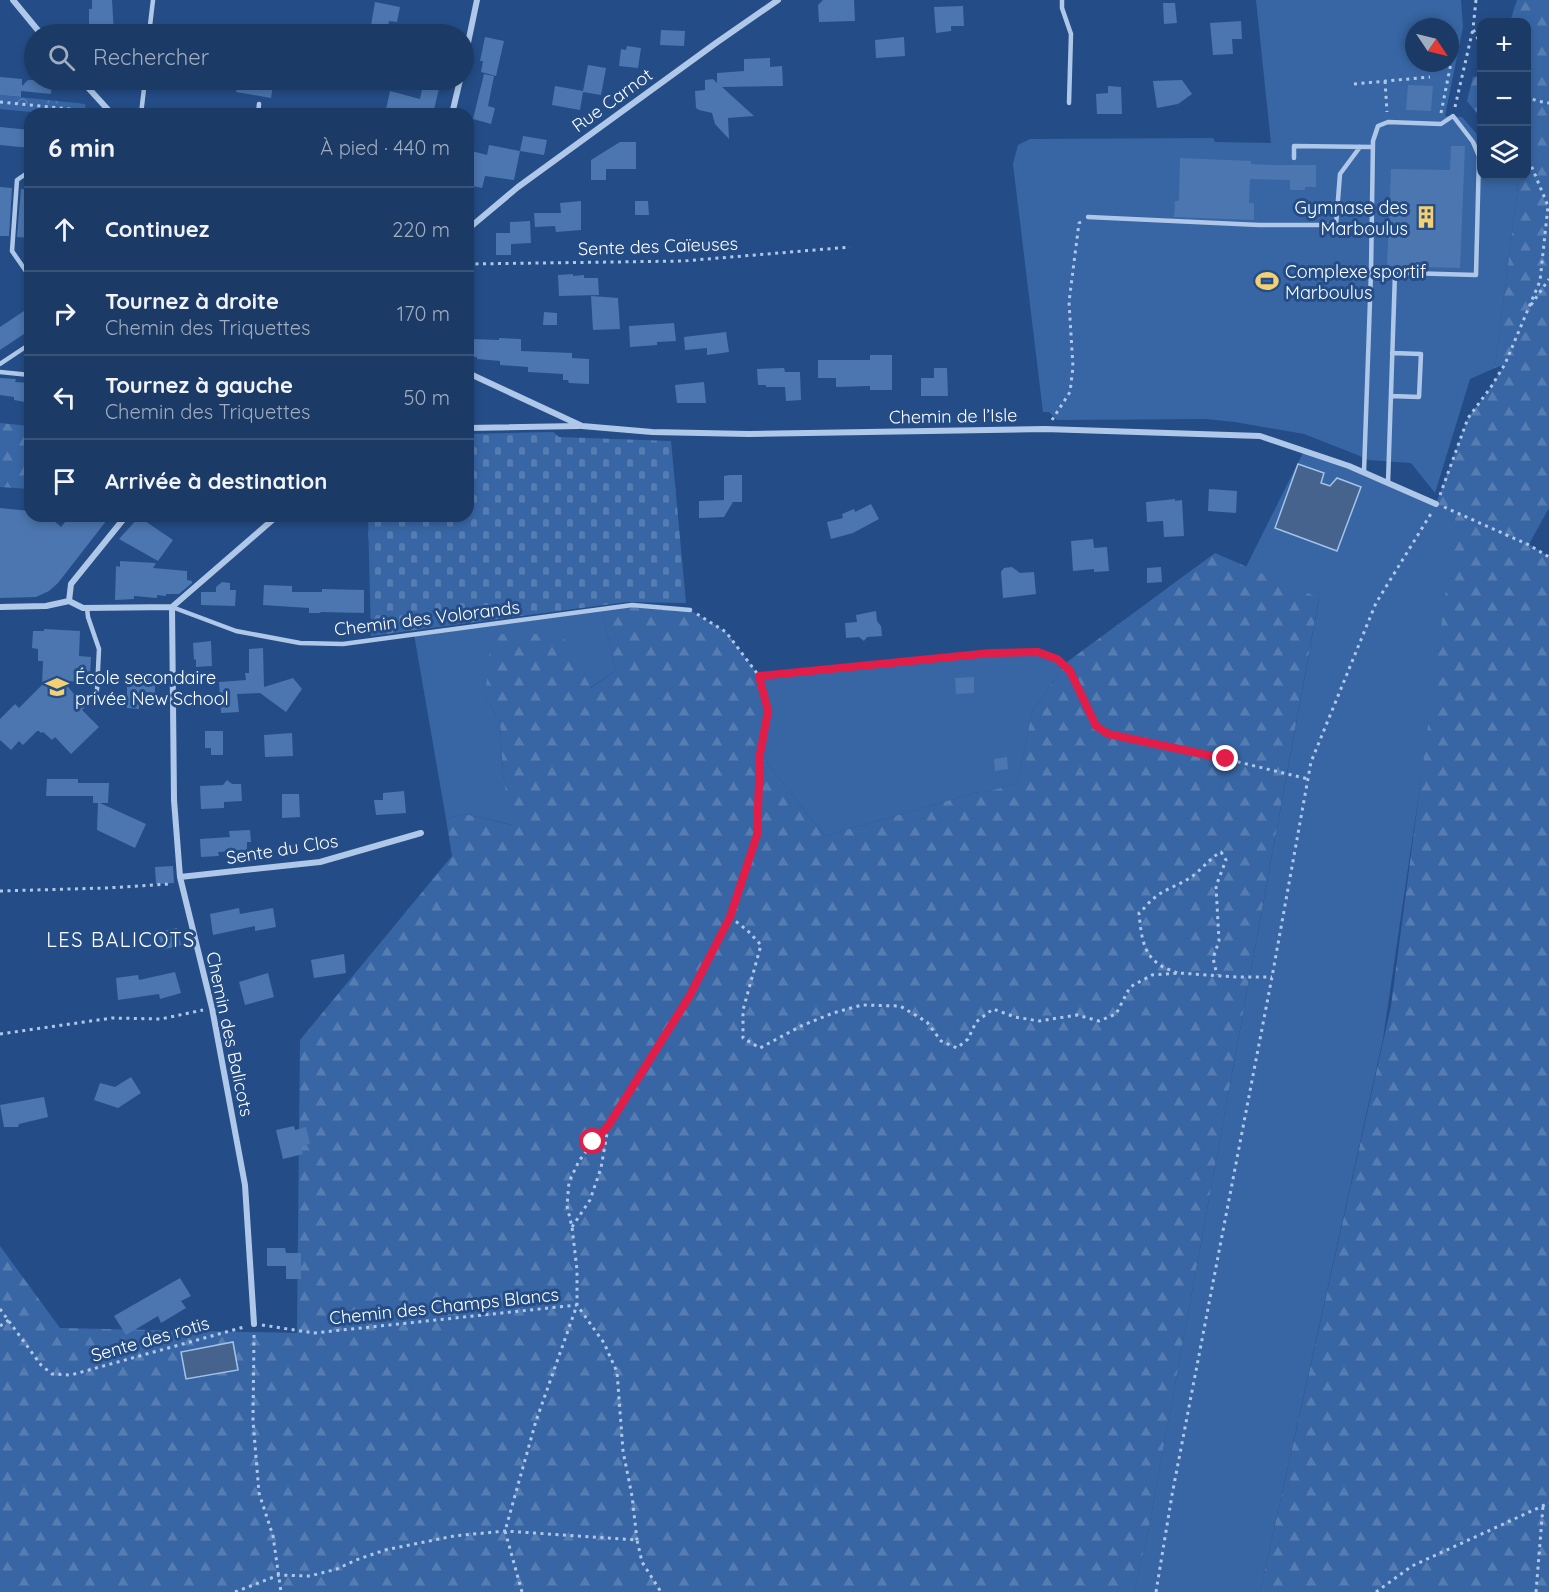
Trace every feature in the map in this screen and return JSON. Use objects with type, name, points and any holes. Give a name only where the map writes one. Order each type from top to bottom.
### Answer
[{"type":"street","points":[[13,0],[32,24]]},
{"type":"street","points":[[472,24],[477,0]]},
{"type":"street","name":"Rue Carnot","points":[[474,224],[518,187],[770,3],[778,0]]},
{"type":"street","points":[[90,90],[106,108]]},
{"type":"street","points":[[453,108],[458,90]]},
{"type":"street","name":"Chemin de l’Isle","points":[[474,376],[582,426],[652,432],[749,434],[1045,429],[1260,436],[1364,472],[1436,504]]},
{"type":"street","points":[[474,428],[582,426]]},
{"type":"street","points":[[69,601],[71,584],[121,522]]},
{"type":"street","points":[[0,607],[46,606],[69,601],[83,608],[172,607],[270,522]]},
{"type":"street","name":"Chemin des Balicots","points":[[172,607],[174,800],[181,880],[212,1008],[244,1185],[254,1324]]},
{"type":"street","name":"Sente du Clos","points":[[181,880],[320,862],[421,833]]},
{"type":"lane","points":[[150,24],[153,0]]},
{"type":"lane","points":[[1062,0],[1062,8],[1071,34],[1069,103]]},
{"type":"lane","points":[[142,108],[143,90]]},
{"type":"lane","points":[[259,104],[259,108]]},
{"type":"lane","points":[[1364,472],[1373,141],[1378,126],[1388,122],[1441,124],[1453,116],[1473,142],[1479,156],[1476,274],[1371,272]]},
{"type":"lane","points":[[1294,159],[1294,146],[1373,147]]},
{"type":"lane","points":[[1088,218],[1259,225],[1336,225],[1340,174],[1360,147]]},
{"type":"lane","points":[[24,175],[17,180],[12,251],[24,269]]},
{"type":"lane","points":[[1388,483],[1395,273]]},
{"type":"lane","points":[[0,364],[24,348]]},
{"type":"lane","points":[[1391,396],[1419,397],[1421,354],[1392,353]]},
{"type":"lane","points":[[0,372],[24,374]]},
{"type":"lane","name":"Chemin des Volorands","points":[[172,607],[236,631],[300,643],[343,644],[632,605],[690,610]]},
{"type":"lane","points":[[87,608],[99,649],[97,690]]},
{"type":"path","points":[[1453,116],[1473,29],[1476,0]]},
{"type":"path","points":[[1473,29],[1477,37]]},
{"type":"path","points":[[1439,124],[1449,72]]},
{"type":"path","points":[[1354,84],[1430,77]]},
{"type":"path","points":[[1385,81],[1388,122]]},
{"type":"path","points":[[1531,98],[1549,103]]},
{"type":"path","points":[[0,102],[59,108]]},
{"type":"path","points":[[1156,1592],[1172,1495],[1311,762],[1376,603],[1436,504],[1468,418],[1505,364],[1540,281],[1548,206],[1531,163]]},
{"type":"path","points":[[1045,429],[1070,392],[1073,367],[1069,302],[1079,223],[1088,218]]},
{"type":"path","name":"Sente des Caïeuses","points":[[474,264],[684,261],[850,247]]},
{"type":"path","points":[[1527,311],[1549,279]]},
{"type":"path","points":[[1436,504],[1529,545],[1549,557]]},
{"type":"path","points":[[522,1592],[505,1531],[536,1420],[578,1305],[577,1270],[567,1206],[569,1182],[579,1161],[608,1126],[689,997],[730,917],[757,835],[760,754],[768,711],[759,676],[726,632],[690,610]]},
{"type":"path","points":[[759,676],[991,653],[1038,652],[1057,659],[1070,671],[1096,726],[1108,734],[1308,779]]},
{"type":"path","points":[[1179,973],[1159,965],[1147,952],[1141,935],[1139,913],[1153,898],[1183,883],[1212,857],[1221,852],[1226,860],[1216,886],[1219,941],[1213,958],[1217,975]]},
{"type":"path","points":[[0,891],[106,888],[181,880]]},
{"type":"path","points":[[730,917],[761,945],[743,1010],[744,1038],[760,1048],[801,1026],[833,1013],[862,1005],[900,1006],[927,1022],[941,1041],[957,1048],[968,1039],[976,1022],[993,1009],[1039,1022],[1077,1015],[1099,1021],[1116,1014],[1130,987],[1152,975],[1179,973],[1272,977]]},
{"type":"path","points":[[0,1034],[112,1018],[161,1019],[212,1008]]},
{"type":"path","points":[[572,1227],[590,1200],[601,1168],[608,1126]]},
{"type":"path","points":[[578,1305],[604,1343],[617,1372],[623,1451],[632,1496],[637,1540],[642,1562],[661,1592]]},
{"type":"path","name":"Chemin des Champs Blancs","points":[[254,1324],[314,1333],[578,1305]]},
{"type":"path","points":[[0,1309],[9,1320],[0,1326]]},
{"type":"path","name":"Sente des rotis","points":[[9,1320],[41,1365],[52,1374],[71,1376],[254,1324]]},
{"type":"path","points":[[254,1324],[253,1421],[259,1492],[273,1536],[281,1592]]},
{"type":"path","points":[[1376,1592],[1412,1566],[1549,1503]]},
{"type":"path","points":[[1536,1592],[1543,1506]]},
{"type":"path","points":[[235,1592],[279,1575],[310,1576],[337,1569],[385,1550],[454,1536],[505,1531],[637,1540]]},
{"type":"green space","name":"Complexe sportif Marboulus","points":[[1256,0],[1461,0],[1463,27],[1459,47],[1459,18],[1405,18],[1405,72],[1454,72],[1445,116],[1462,117],[1477,134],[1477,180],[1516,180],[1518,186],[1495,368],[1470,379],[1435,493],[1411,463],[1368,460],[1304,434],[1205,419],[1057,420],[1049,412],[1043,412],[1013,164],[1018,145],[1030,139],[1213,138],[1215,142],[1271,143]]},
{"type":"green space","points":[[1517,0],[1549,0],[1549,508],[1529,544],[1549,557],[1549,1592],[1260,1592],[1391,1006],[1456,513],[1436,504],[1468,418],[1504,365],[1495,368],[1518,186],[1516,180],[1531,180],[1531,18],[1511,18]]},
{"type":"green space","points":[[1477,76],[1477,113],[1467,101],[1473,77]]},
{"type":"green space","points":[[0,95],[85,104],[85,108],[24,108],[24,111],[0,109]]},
{"type":"green space","points":[[0,423],[24,425],[24,489],[0,487]]},
{"type":"green space","points":[[553,432],[559,437],[671,441],[686,603],[627,602],[371,636],[368,522],[474,522],[474,434]]},
{"type":"green space","points":[[1304,451],[1388,483],[1457,513],[1383,1039],[1260,1592],[1134,1592],[1148,1532],[1319,599],[1246,567]]},
{"type":"green space","points":[[1215,553],[1319,598],[1148,1532],[1134,1592],[0,1592],[0,1246],[60,1328],[297,1333],[300,1040],[452,856],[446,819],[465,814],[511,825],[503,774],[500,722],[485,697],[490,651],[495,634],[562,634],[591,688],[616,670],[601,609],[625,606],[690,610],[726,632],[759,676],[768,711],[760,754],[825,836],[978,792],[1017,784],[1032,712],[1067,662]]},
{"type":"green space","points":[[601,609],[616,670],[590,688],[485,697],[500,722],[503,774],[512,825],[465,814],[446,819],[414,634]]},
{"type":"green space","points":[[1038,652],[1067,662],[1032,712],[1017,784],[978,792],[825,836],[760,754],[768,711],[759,676],[991,653]]},
{"type":"shaded area","points":[[1298,464],[1324,473],[1321,483],[1330,486],[1337,478],[1361,487],[1337,551],[1275,528]]},
{"type":"shaded area","points":[[233,1342],[238,1370],[186,1379],[181,1352]]},
{"type":"building","points":[[92,0],[112,0],[113,24],[89,24],[89,9],[92,9]]},
{"type":"building","points":[[823,0],[854,0],[855,21],[819,22],[818,5]]},
{"type":"building","points":[[375,2],[400,7],[397,22],[371,24]]},
{"type":"building","points":[[1163,3],[1175,3],[1177,23],[1164,24]]},
{"type":"building","points":[[963,6],[964,26],[951,26],[951,31],[936,33],[934,7]]},
{"type":"building","points":[[1241,21],[1242,39],[1232,39],[1233,54],[1213,55],[1210,23]]},
{"type":"building","points":[[661,30],[685,31],[684,46],[660,45]]},
{"type":"building","points":[[485,37],[504,41],[496,76],[481,72],[483,61],[480,61]]},
{"type":"building","points":[[904,37],[905,56],[876,58],[875,40]]},
{"type":"building","points":[[627,46],[641,48],[638,68],[619,66],[621,49],[626,50]]},
{"type":"building","points":[[770,58],[770,67],[782,66],[783,86],[722,87],[754,116],[728,118],[729,139],[715,124],[712,113],[696,108],[695,91],[705,90],[705,80],[713,79],[717,83],[717,73],[744,71],[744,59]]},
{"type":"building","points":[[588,65],[606,68],[601,95],[583,92],[580,110],[552,105],[555,86],[583,91]]},
{"type":"building","points":[[484,74],[494,76],[488,106],[495,108],[491,124],[474,119]]},
{"type":"building","points":[[0,77],[22,79],[24,90],[51,90],[51,94],[21,91],[21,97],[0,95]]},
{"type":"building","points":[[1182,80],[1192,94],[1178,104],[1157,108],[1153,81]]},
{"type":"building","points":[[1408,85],[1433,86],[1431,111],[1406,110]]},
{"type":"building","points":[[1108,86],[1121,87],[1122,114],[1097,114],[1096,94],[1108,93]]},
{"type":"building","points":[[236,90],[272,90],[271,98],[236,92]]},
{"type":"building","points":[[422,90],[439,90],[434,108],[386,108],[390,91],[420,99]]},
{"type":"building","points":[[0,127],[24,129],[24,147],[0,145]]},
{"type":"building","points":[[523,136],[547,140],[544,155],[520,151]]},
{"type":"building","points":[[620,142],[636,142],[636,169],[606,169],[606,180],[591,180],[591,160]]},
{"type":"building","points":[[489,145],[520,151],[514,180],[485,176],[482,188],[474,186],[474,152],[487,155]]},
{"type":"building","name":"Gymnase des Marboulus","points":[[1451,146],[1465,146],[1460,268],[1387,266],[1391,169],[1450,170]]},
{"type":"building","points":[[1180,158],[1251,161],[1251,164],[1316,165],[1316,187],[1290,190],[1290,180],[1250,179],[1249,203],[1254,203],[1254,220],[1174,217],[1175,201],[1179,201]]},
{"type":"building","points":[[0,187],[12,188],[9,236],[0,236]]},
{"type":"building","points":[[21,189],[24,189],[24,238],[17,237]]},
{"type":"building","points":[[581,201],[581,230],[556,232],[555,226],[535,227],[534,213],[561,213],[560,203]]},
{"type":"building","points":[[635,201],[648,201],[649,215],[635,215]]},
{"type":"building","points":[[530,221],[531,243],[511,244],[511,255],[496,255],[496,233],[510,233],[510,222]]},
{"type":"building","points":[[573,274],[573,276],[584,275],[584,278],[598,278],[599,295],[559,296],[558,275]]},
{"type":"building","points":[[591,296],[618,298],[620,329],[593,330]]},
{"type":"building","points":[[24,311],[24,334],[0,350],[0,327]]},
{"type":"building","points":[[544,312],[557,313],[557,325],[543,325]]},
{"type":"building","points":[[674,323],[676,341],[630,347],[629,326]]},
{"type":"building","points":[[726,332],[729,352],[707,355],[707,348],[685,350],[684,337]]},
{"type":"building","points":[[499,338],[521,339],[521,351],[572,353],[572,358],[589,359],[589,384],[569,383],[568,380],[563,380],[563,374],[528,372],[528,367],[500,365],[500,361],[474,357],[474,339],[499,340]]},
{"type":"building","points":[[870,355],[892,355],[892,390],[870,390],[870,386],[836,387],[836,378],[818,378],[818,360],[870,360]]},
{"type":"building","points":[[784,368],[785,372],[800,372],[801,400],[786,401],[785,387],[758,385],[757,369]]},
{"type":"building","points":[[934,368],[947,368],[948,396],[921,396],[921,378],[934,378]]},
{"type":"building","points":[[0,378],[16,379],[15,382],[24,383],[24,402],[14,400],[14,397],[0,395]]},
{"type":"building","points":[[704,382],[706,403],[677,403],[675,385]]},
{"type":"building","points":[[742,475],[742,502],[733,502],[724,517],[699,518],[699,501],[724,500],[724,476]]},
{"type":"building","points":[[1209,489],[1237,491],[1236,513],[1208,511]]},
{"type":"building","points":[[1175,499],[1175,501],[1182,500],[1184,536],[1164,537],[1163,521],[1147,522],[1146,502]]},
{"type":"building","points":[[871,504],[879,519],[853,533],[831,539],[827,522],[843,518],[842,514],[854,509],[855,512]]},
{"type":"building","points":[[0,508],[24,510],[24,522],[56,522],[61,527],[65,522],[105,522],[58,583],[49,591],[36,597],[0,598]]},
{"type":"building","points":[[134,522],[146,522],[173,540],[158,561],[119,539]]},
{"type":"building","points":[[1093,539],[1094,548],[1107,547],[1109,571],[1094,572],[1094,569],[1073,571],[1071,541]]},
{"type":"building","points":[[120,561],[156,563],[153,568],[187,571],[187,580],[192,583],[179,594],[157,595],[157,598],[134,596],[134,599],[115,600],[116,566],[120,567]]},
{"type":"building","points":[[1012,567],[1020,573],[1034,572],[1036,594],[1003,598],[1001,572],[1004,568]]},
{"type":"building","points":[[1161,567],[1162,582],[1147,583],[1147,568]]},
{"type":"building","points":[[222,582],[230,583],[230,590],[236,590],[235,606],[201,605],[201,592],[216,592],[216,587]]},
{"type":"building","points":[[264,585],[292,586],[292,592],[322,592],[322,589],[364,590],[364,613],[309,613],[309,608],[263,605]]},
{"type":"building","points":[[876,611],[882,636],[867,637],[864,641],[859,637],[846,638],[845,623],[857,622],[856,615]]},
{"type":"building","points":[[44,629],[80,631],[79,656],[91,657],[90,678],[85,678],[85,682],[63,681],[85,707],[82,710],[99,727],[71,754],[55,737],[52,740],[39,731],[23,745],[19,741],[11,750],[0,740],[0,719],[15,704],[19,708],[42,685],[43,661],[38,661],[38,649],[32,648],[33,631],[44,631]]},
{"type":"building","points":[[211,641],[212,666],[196,667],[193,643]]},
{"type":"building","points":[[263,648],[264,687],[293,678],[302,689],[286,712],[260,693],[237,694],[239,712],[221,713],[219,682],[246,680],[245,673],[249,673],[249,649]]},
{"type":"building","points":[[127,673],[155,675],[155,693],[139,692],[139,709],[127,708]]},
{"type":"building","points":[[974,677],[974,693],[956,694],[955,678]]},
{"type":"building","points":[[205,731],[223,731],[223,755],[211,755],[211,748],[205,748]]},
{"type":"building","points":[[292,733],[293,756],[265,757],[264,735]]},
{"type":"building","points":[[1007,757],[1008,769],[995,771],[994,759]]},
{"type":"building","points":[[47,779],[78,779],[78,783],[109,783],[108,803],[100,803],[146,824],[135,848],[97,830],[98,803],[93,803],[93,796],[46,796]]},
{"type":"building","points":[[227,780],[232,784],[241,784],[242,801],[224,802],[224,808],[201,809],[200,786],[223,785]]},
{"type":"building","points":[[404,791],[406,813],[376,815],[374,800],[383,800],[383,793]]},
{"type":"building","points":[[282,794],[299,794],[300,817],[282,818]]},
{"type":"building","points":[[250,830],[251,842],[247,842],[247,850],[218,852],[219,856],[201,857],[200,839],[230,837],[229,831]]},
{"type":"building","points":[[173,866],[174,883],[156,884],[155,867]]},
{"type":"building","points":[[239,908],[240,914],[273,908],[276,927],[255,931],[255,926],[213,935],[210,914]]},
{"type":"building","points":[[177,928],[181,945],[162,950],[158,932]]},
{"type":"building","points":[[344,954],[346,973],[314,978],[311,960]]},
{"type":"building","points":[[175,972],[181,993],[160,999],[159,994],[118,1000],[116,978],[138,975],[139,980]]},
{"type":"building","points":[[268,973],[274,997],[245,1005],[239,982]]},
{"type":"building","points":[[131,1077],[141,1093],[118,1108],[94,1100],[100,1083],[115,1087]]},
{"type":"building","points":[[44,1097],[48,1117],[19,1124],[18,1127],[4,1127],[0,1105]]},
{"type":"building","points":[[294,1126],[295,1130],[306,1127],[310,1144],[301,1146],[303,1154],[283,1159],[276,1130]]},
{"type":"building","points":[[267,1248],[285,1248],[286,1253],[301,1253],[301,1279],[286,1279],[286,1266],[267,1266]]},
{"type":"building","points":[[180,1278],[191,1296],[181,1301],[186,1308],[161,1323],[158,1316],[126,1335],[114,1316]]},
{"type":"place","name":"Gymnase des Marboulus","points":[[1426,217]]},
{"type":"place","name":"Complexe sportif Marboulus","points":[[1267,281]]},
{"type":"place","name":"École secondaire privée New School","points":[[57,687]]},
{"type":"district","name":"LES BALICOTS","points":[[121,939]]},
{"type":"route","points":[[593,1142],[608,1126],[689,997],[730,917],[757,835],[760,754],[768,711],[759,676],[991,653],[1038,652],[1057,659],[1070,671],[1096,726],[1108,734],[1226,759]]}]
